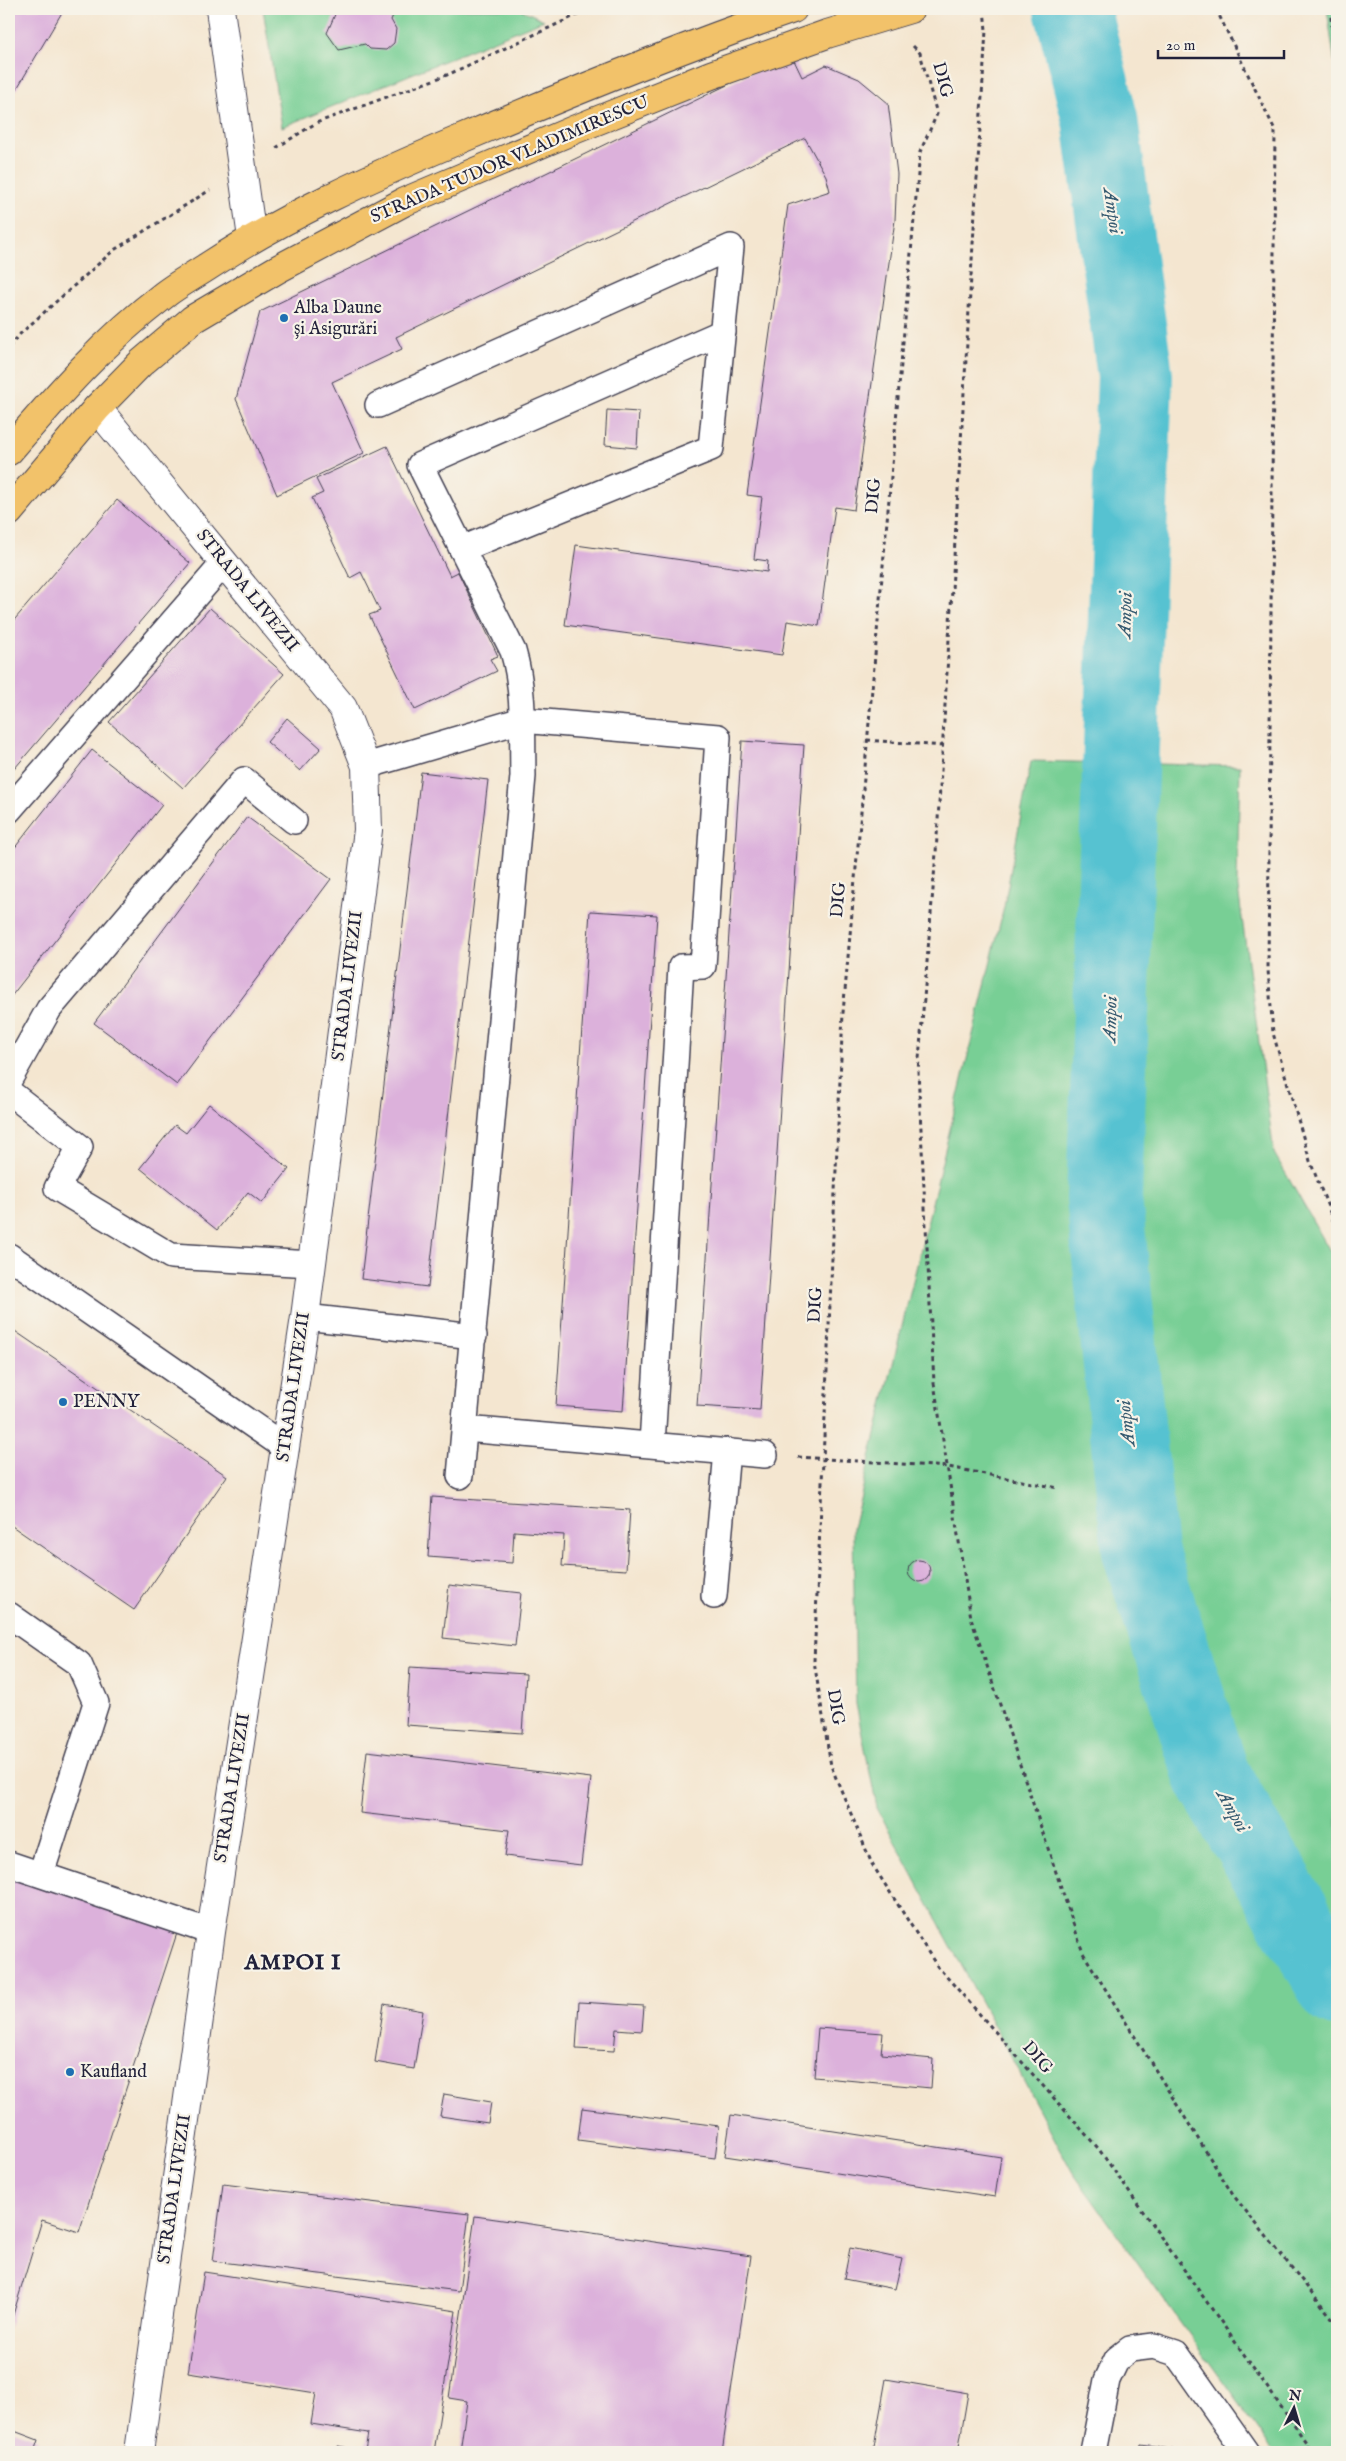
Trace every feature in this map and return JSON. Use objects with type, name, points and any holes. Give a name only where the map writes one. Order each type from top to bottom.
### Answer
[{"type":"main road","name":"STRADA TUDOR VLADIMIRESCU","points":[[9,451],[64,387],[110,340],[165,294],[252,238],[382,173],[555,99],[692,44],[793,9]]},
{"type":"main road","name":"STRADA TUDOR VLADIMIRESCU","points":[[9,512],[97,408],[142,363],[194,319],[276,270],[404,202],[711,74],[903,11]]},
{"type":"street","points":[[220,9],[252,238]]},
{"type":"street","name":"STRADA LIVEZII","points":[[97,408],[343,708],[366,766],[368,830],[312,1264],[286,1448],[211,1932],[139,2452]]},
{"type":"lane","points":[[378,405],[730,247],[711,448],[462,549]]},
{"type":"lane","points":[[460,1476],[523,776],[522,720],[519,671],[513,650],[420,465],[723,332]]},
{"type":"lane","points":[[9,810],[224,563]]},
{"type":"lane","points":[[366,766],[522,720],[718,737],[703,966],[681,967],[652,1444]]},
{"type":"lane","points":[[9,1080],[49,1009],[244,780],[294,821]]},
{"type":"lane","points":[[9,1092],[80,1147],[57,1188],[171,1256],[312,1264]]},
{"type":"lane","points":[[9,1256],[286,1448]]},
{"type":"lane","points":[[304,1317],[474,1336]]},
{"type":"lane","points":[[464,1430],[652,1444],[765,1455]]},
{"type":"lane","points":[[714,1596],[727,1451]]},
{"type":"lane","points":[[9,1615],[79,1664],[96,1703],[41,1874]]},
{"type":"lane","points":[[9,1864],[211,1932]]},
{"type":"lane","points":[[1093,2452],[1108,2380],[1117,2359],[1130,2349],[1154,2346],[1176,2353],[1246,2452]]},
{"type":"path","points":[[9,347],[21,333],[114,250],[316,123],[447,75],[590,9]]},
{"type":"path","points":[[984,9],[986,30],[943,746],[918,1070],[934,1383],[971,1618],[1084,1953],[1233,2194],[1337,2324]]},
{"type":"path","points":[[1216,9],[1275,130],[1268,970],[1273,1033],[1310,1161],[1337,1230]]},
{"type":"path","points":[[1330,9],[1337,74]]},
{"type":"path","name":"DIG","points":[[908,41],[920,53],[936,114],[920,152],[843,1013],[814,1661],[831,1766],[872,1864],[937,1966],[1098,2148],[1313,2452]]},
{"type":"path","points":[[1337,277],[1337,816]]},
{"type":"path","points":[[866,740],[943,746]]},
{"type":"path","points":[[823,1459],[948,1467],[1058,1488]]},
{"type":"green space","points":[[263,9],[520,9],[544,20],[282,127]]},
{"type":"green space","points":[[1327,9],[1337,9],[1337,79]]},
{"type":"green space","points":[[1337,449],[1337,812],[1336,812]]},
{"type":"green space","points":[[1031,761],[1240,766],[1237,881],[1274,1153],[1337,1263],[1337,2452],[1274,2452],[1073,2173],[877,1808],[856,1704],[853,1528],[1004,907]]},
{"type":"building","points":[[9,9],[64,9],[9,102]]},
{"type":"building","points":[[333,9],[396,9],[391,20],[396,29],[394,43],[386,50],[370,49],[365,44],[339,50],[327,33],[336,12]]},
{"type":"building","points":[[791,54],[802,77],[826,65],[859,79],[888,103],[897,174],[895,220],[854,510],[835,507],[819,626],[787,621],[782,655],[565,625],[576,545],[767,572],[768,561],[754,559],[762,497],[747,495],[788,205],[830,191],[826,176],[805,138],[396,337],[402,349],[332,382],[364,453],[277,495],[236,399],[260,312]]},
{"type":"building","points":[[607,410],[639,412],[637,448],[605,445]]},
{"type":"building","points":[[387,446],[450,576],[458,572],[498,656],[490,659],[497,671],[415,710],[369,615],[380,611],[361,572],[350,578],[312,498],[323,493],[316,479]]},
{"type":"building","points":[[117,500],[190,563],[9,775],[9,626]]},
{"type":"building","points":[[210,608],[284,674],[183,788],[109,722]]},
{"type":"building","points":[[287,718],[321,748],[300,771],[267,742]]},
{"type":"building","points":[[742,741],[804,745],[760,1410],[697,1406]]},
{"type":"building","points":[[92,750],[162,805],[9,999],[9,855]]},
{"type":"building","points":[[421,772],[488,780],[428,1287],[361,1279]]},
{"type":"building","points":[[247,817],[331,879],[177,1085],[94,1023]]},
{"type":"building","points":[[590,911],[657,915],[623,1411],[556,1406]]},
{"type":"building","points":[[209,1104],[289,1169],[262,1203],[248,1192],[217,1230],[140,1168],[175,1125],[186,1133]]},
{"type":"building","name":"PENNY","points":[[9,1327],[227,1476],[134,1610],[9,1524]]},
{"type":"building","points":[[432,1497],[630,1510],[626,1570],[562,1566],[564,1535],[514,1531],[512,1563],[428,1557]]},
{"type":"building","points":[[919,1560],[927,1563],[930,1571],[927,1579],[919,1582],[911,1579],[908,1571],[911,1563]]},
{"type":"building","points":[[449,1585],[521,1593],[515,1646],[443,1638]]},
{"type":"building","points":[[410,1667],[526,1674],[522,1733],[406,1725]]},
{"type":"building","points":[[367,1751],[591,1778],[581,1865],[505,1856],[509,1830],[360,1813]]},
{"type":"building","name":"Kaufland","points":[[9,1868],[180,1924],[79,2232],[42,2220],[9,2328]]},
{"type":"building","points":[[579,2002],[644,2006],[642,2031],[616,2029],[614,2051],[576,2049]]},
{"type":"building","points":[[384,2004],[423,2011],[414,2069],[375,2062]]},
{"type":"building","points":[[818,2028],[883,2033],[881,2054],[933,2059],[931,2088],[814,2077]]},
{"type":"building","points":[[444,2094],[491,2102],[488,2123],[440,2116]]},
{"type":"building","points":[[582,2108],[719,2126],[715,2158],[578,2140]]},
{"type":"building","points":[[731,2115],[1001,2157],[995,2197],[725,2156]]},
{"type":"building","points":[[223,2184],[469,2214],[459,2291],[213,2261]]},
{"type":"building","points":[[475,2216],[751,2256],[722,2452],[460,2452],[467,2401],[449,2398]]},
{"type":"building","points":[[850,2248],[902,2259],[895,2289],[844,2279]]},
{"type":"building","points":[[204,2272],[456,2311],[434,2452],[337,2452],[338,2446],[365,2451],[368,2433],[311,2424],[316,2393],[188,2373]]},
{"type":"building","points":[[886,2379],[968,2393],[958,2452],[873,2452]]},
{"type":"building","points":[[9,2429],[38,2440],[34,2452],[9,2452]]},
{"type":"building","points":[[1141,2445],[1177,2450],[1179,2452],[1140,2452]]},
{"type":"waterway","name":"Ampoi","points":[[1072,9],[1100,119],[1135,376],[1104,1198],[1140,1551],[1212,1776],[1337,1989]]},
{"type":"place","name":"Alba Daune și Asigurări","points":[[284,318]]},
{"type":"place","name":"PENNY","points":[[63,1402]]},
{"type":"place","name":"Kaufland","points":[[70,2072]]},
{"type":"district","name":"AMPOI I","points":[[293,1963]]}]
